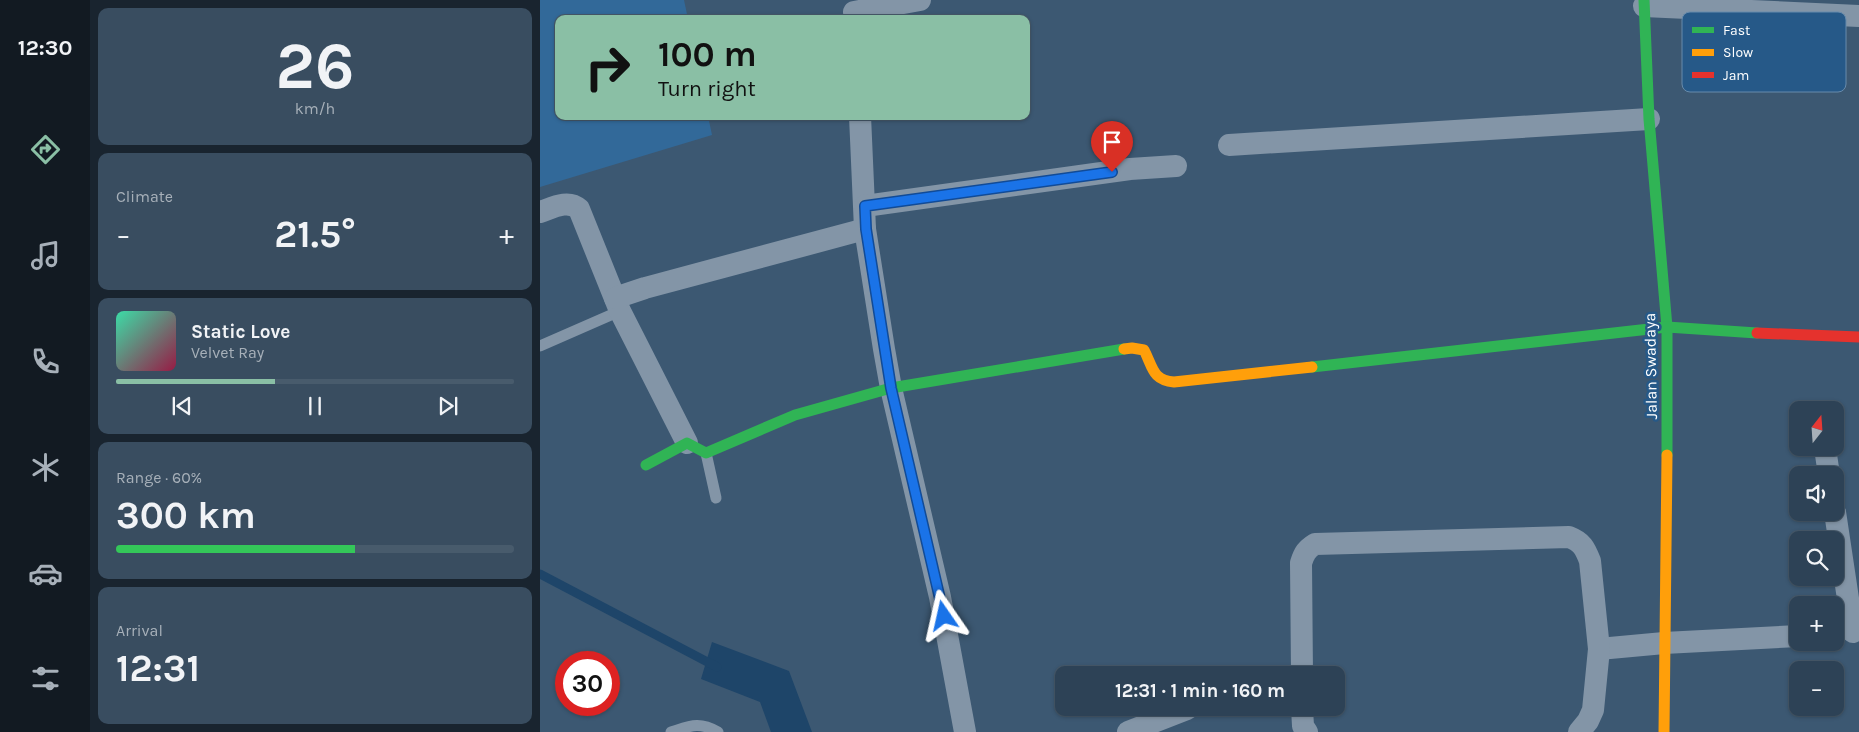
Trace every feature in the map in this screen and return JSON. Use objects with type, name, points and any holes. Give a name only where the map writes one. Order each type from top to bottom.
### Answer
[{"type":"street","points":[[854,10],[920,0]]},
{"type":"street","points":[[1644,3],[1793,12]]},
{"type":"street","name":"Jalan Swadaya","points":[[1644,3],[1649,119],[1667,327],[1664,732]]},
{"type":"street","points":[[1846,15],[1859,16]]},
{"type":"street","points":[[1229,145],[1649,119]]},
{"type":"street","points":[[860,120],[866,229],[891,388],[940,596],[965,732]]},
{"type":"street","points":[[865,206],[1121,171],[1176,166]]},
{"type":"street","points":[[540,212],[564,205],[575,206],[579,209],[617,305],[696,448]]},
{"type":"street","points":[[617,305],[644,288],[866,229]]},
{"type":"street","points":[[646,465],[795,415],[891,388],[1132,348],[1144,350],[1157,378],[1162,381],[1174,382],[1667,327],[1796,336],[1859,337]]},
{"type":"street","points":[[1836,521],[1849,633]]},
{"type":"street","points":[[1302,666],[1301,563],[1303,555],[1315,544],[1569,537],[1578,541],[1586,548],[1590,560],[1599,649],[1593,710],[1588,721],[1579,732]]},
{"type":"street","points":[[1599,649],[1664,643],[1789,636]]},
{"type":"street","points":[[1128,732],[1169,716]]},
{"type":"street","points":[[1302,716],[1303,726],[1308,732]]},
{"type":"lane","points":[[540,346],[617,305]]},
{"type":"lane","points":[[696,448],[716,498]]},
{"type":"lane","points":[[671,732],[697,724],[707,726],[718,732]]},
{"type":"shaded area","points":[[540,0],[684,0],[687,15],[555,15],[555,120],[709,120],[712,135],[540,187]]},
{"type":"shaded area","points":[[712,642],[789,671],[812,732],[771,732],[760,702],[701,679]]},
{"type":"waterway","points":[[540,574],[717,667]]},
{"type":"traffic: fast","points":[[1644,0],[1649,119],[1667,327],[1667,455]]},
{"type":"traffic: fast","points":[[1312,367],[1667,327],[1757,333]]},
{"type":"traffic: fast","points":[[646,465],[687,443],[706,453],[795,415],[891,388],[1124,349]]},
{"type":"traffic: slow","points":[[1124,349],[1144,350],[1154,372],[1161,379],[1174,382],[1312,367]]},
{"type":"traffic: slow","points":[[1664,732],[1667,455]]},
{"type":"traffic: jam","points":[[1757,333],[1859,337]]},
{"type":"route","points":[[944,616],[891,388],[866,229],[865,206],[1112,172]]}]
